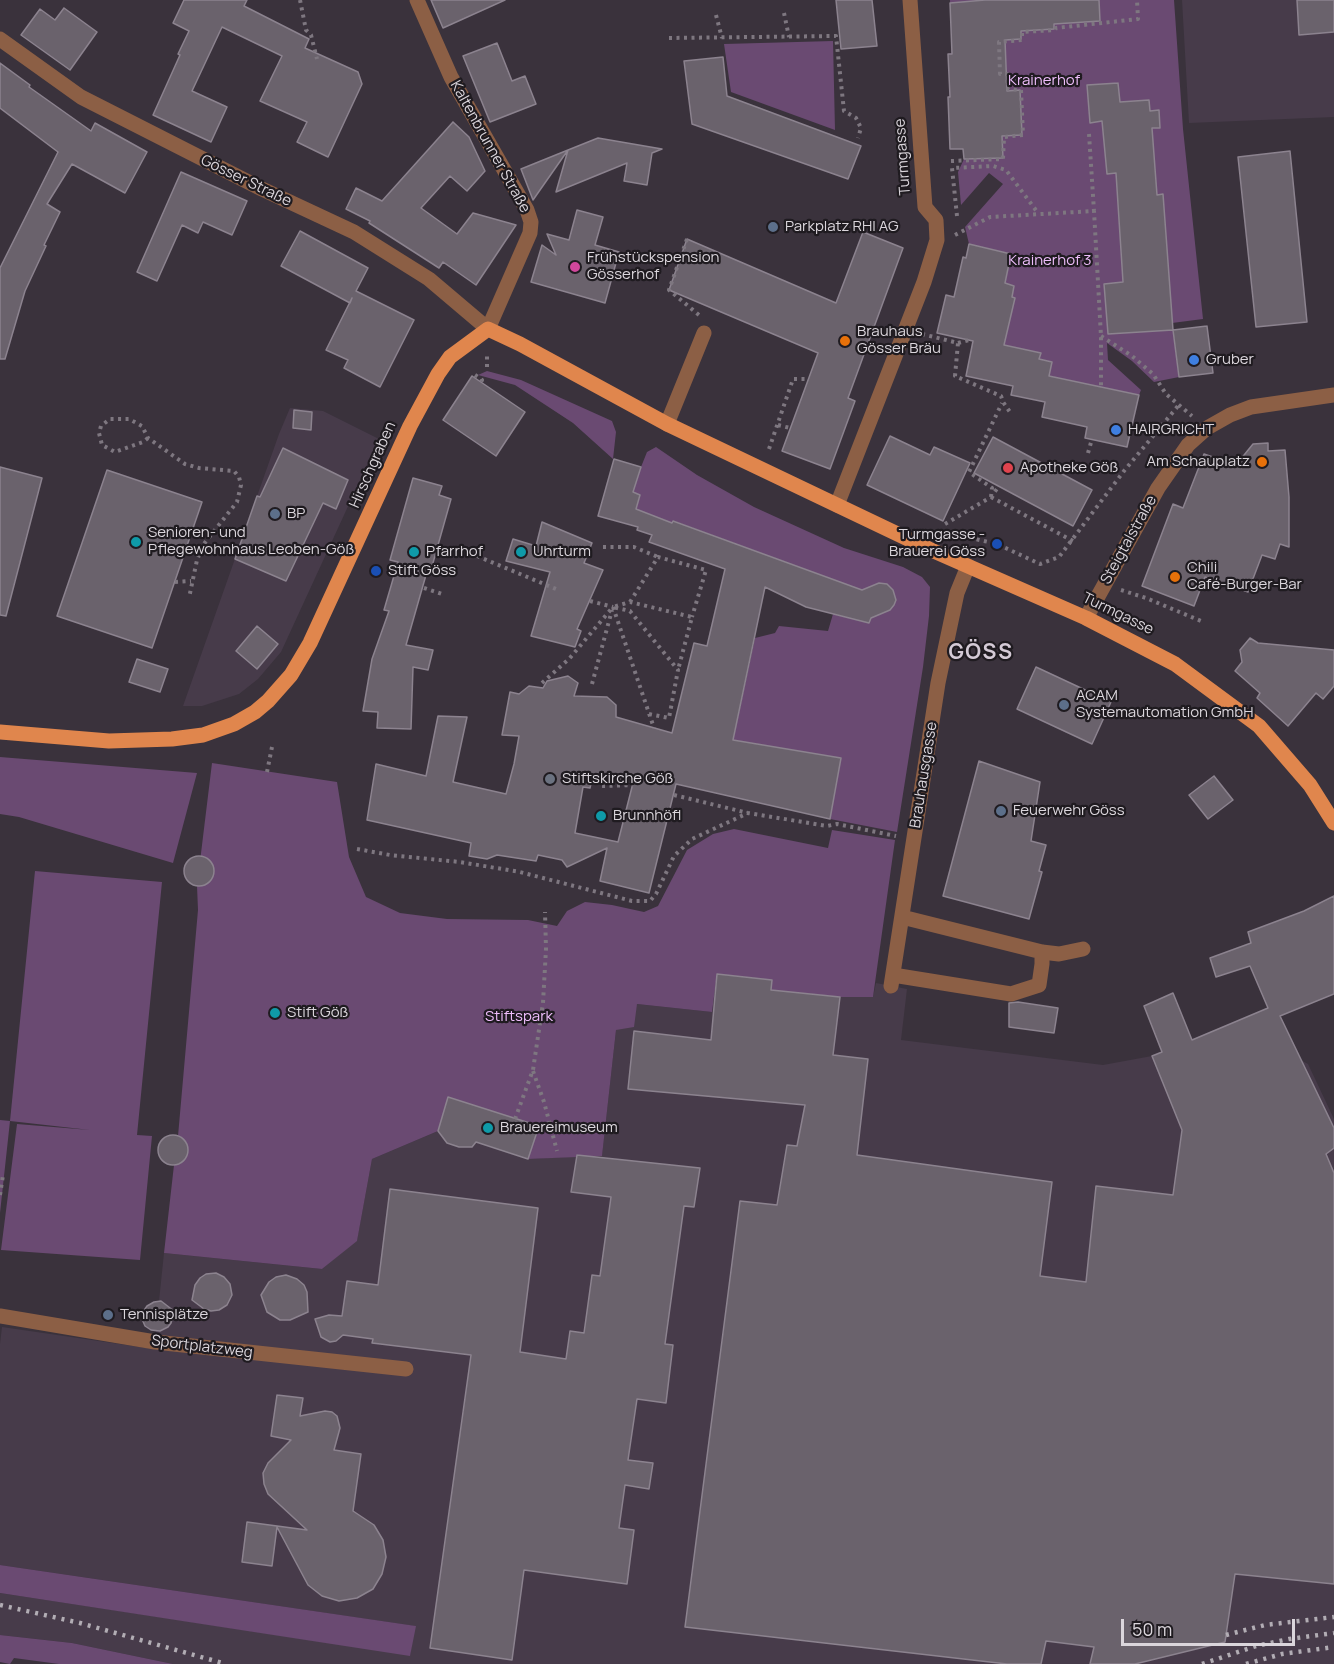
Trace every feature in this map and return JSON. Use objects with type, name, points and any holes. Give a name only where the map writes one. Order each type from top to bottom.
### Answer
[{"type":"main road","name":"Turmgasse","points":[[488,329],[667,424],[929,549],[1086,618],[1175,664],[1259,726],[1310,785],[1334,823]]},
{"type":"main road","name":"Hirschgraben","points":[[0,732],[109,741],[171,739],[203,735],[234,724],[255,712],[291,675],[310,643],[410,426],[438,374],[450,357],[488,329]]},
{"type":"street","name":"Kaltenbrunner Straße","points":[[417,0],[451,77],[527,210],[531,222],[530,233],[488,329]]},
{"type":"street","name":"Turmgasse","points":[[910,0],[925,207],[936,220],[937,240]]},
{"type":"street","name":"Gösser Straße","points":[[0,39],[81,96],[111,113],[262,189],[354,232],[429,279],[488,329]]},
{"type":"street","points":[[837,505],[905,331],[937,240]]},
{"type":"street","points":[[667,424],[704,333]]},
{"type":"street","name":"Steigtalstraße","points":[[1086,618],[1158,488],[1188,445],[1207,428],[1230,415],[1251,407],[1334,395]]},
{"type":"street","name":"Brauhausgasse","points":[[968,566],[957,593],[938,683],[892,981],[1011,994],[1039,985],[1042,952]]},
{"type":"street","points":[[902,917],[1042,952],[1059,954],[1083,949]]},
{"type":"street","name":"Sportplatzweg","points":[[0,1316],[155,1342],[406,1370]]},
{"type":"path","points":[[300,0],[306,30],[311,35],[317,59]]},
{"type":"path","points":[[951,161],[1003,159],[1004,137],[1023,135],[1021,90],[1008,89],[1007,74],[1000,74],[999,42],[1022,40],[1022,32],[1138,19],[1137,0]]},
{"type":"path","points":[[784,13],[789,37]]},
{"type":"path","points":[[716,15],[722,38]]},
{"type":"path","points":[[669,38],[836,36],[844,111],[856,118],[861,128],[858,138]]},
{"type":"path","points":[[1089,134],[1101,336],[1101,387]]},
{"type":"path","points":[[957,216],[952,168],[993,166],[1006,170],[1039,214]]},
{"type":"path","points":[[937,240],[963,232],[990,217],[1094,211]]},
{"type":"path","points":[[687,239],[669,290],[705,319],[704,333]]},
{"type":"path","points":[[905,331],[958,343],[969,340]]},
{"type":"path","points":[[1101,336],[1132,356],[1153,374],[1166,394],[1207,428]]},
{"type":"path","points":[[958,343],[955,376],[1001,396],[1010,412]]},
{"type":"path","points":[[475,375],[482,380],[481,382]]},
{"type":"path","points":[[769,450],[794,379],[808,379]]},
{"type":"path","points":[[991,497],[992,488],[969,472],[1003,402]]},
{"type":"path","points":[[929,549],[937,531],[997,544],[1040,564],[1059,557],[1124,471],[1178,406]]},
{"type":"path","points":[[148,438],[115,452],[102,445],[99,433],[101,426],[110,419],[129,419],[142,426],[148,438],[184,464],[199,468],[234,471],[239,477],[241,485],[237,502],[203,545],[191,581],[189,598]]},
{"type":"path","points":[[778,425],[790,428]]},
{"type":"path","points":[[1088,453],[1092,439]]},
{"type":"path","points":[[945,524],[991,497],[999,486]]},
{"type":"path","points":[[991,497],[1073,541]]},
{"type":"path","points":[[603,547],[634,547],[658,557],[706,570],[678,670],[669,718],[649,714]]},
{"type":"path","points":[[477,556],[556,589]]},
{"type":"path","points":[[630,602],[658,557]]},
{"type":"path","points":[[175,582],[191,581]]},
{"type":"path","points":[[424,588],[442,594]]},
{"type":"path","points":[[1146,598],[1201,621]]},
{"type":"path","points":[[590,601],[630,611],[678,670]]},
{"type":"path","points":[[542,683],[569,659],[613,607],[630,602],[692,617]]},
{"type":"path","points":[[592,684],[613,607]]},
{"type":"path","points":[[613,607],[654,728]]},
{"type":"path","points":[[267,772],[272,747]]},
{"type":"path","points":[[602,786],[633,785]]},
{"type":"path","points":[[674,795],[748,813],[827,826],[837,824],[887,834]]},
{"type":"path","points":[[357,849],[520,872],[632,901],[650,901],[656,894],[675,856],[692,839],[748,813]]},
{"type":"path","points":[[515,1119],[533,1070],[543,1003],[546,949],[545,912]]},
{"type":"path","points":[[533,1070],[557,1152]]},
{"type":"path","points":[[0,1195],[3,1175]]},
{"type":"shaded area","points":[[1182,0],[1334,0],[1334,117],[1189,123]]},
{"type":"shaded area","points":[[290,408],[323,411],[379,439],[281,652],[258,679],[239,694],[202,706],[183,706],[279,434]]},
{"type":"shaded area","points":[[717,974],[772,980],[778,994],[873,997],[876,983],[907,989],[901,1040],[1103,1065],[1152,1056],[1275,1005],[1299,1059],[1308,1064],[1334,1119],[1334,1664],[173,1664],[72,1643],[0,1635],[0,1593],[410,1655],[415,1626],[0,1565],[0,1344],[2,1327],[154,1349],[164,1253],[322,1269],[357,1240],[372,1159],[438,1131],[447,1143],[459,1147],[472,1147],[476,1142],[528,1159],[602,1155],[616,1030],[637,1004],[712,1012]]},
{"type":"green space","name":"Krainerhof","points":[[950,0],[1174,0],[1183,129],[1203,319],[1172,323],[1179,377],[1154,382],[1132,361],[1107,343],[1108,360],[1141,390],[1139,395],[1049,376],[1052,362],[1039,359],[1040,353],[1004,345],[1006,310],[1012,311],[1015,298],[1012,297],[1014,286],[1005,283],[1011,254],[969,244],[965,227],[1003,184],[989,173],[961,205],[958,172],[964,159],[963,149],[950,149],[948,54],[952,53]]},
{"type":"green space","points":[[833,41],[835,130],[731,92],[724,44]]},
{"type":"green space","points":[[487,371],[521,380],[612,421],[616,432],[613,459],[573,423],[515,385],[478,375]]},
{"type":"green space","points":[[656,447],[697,475],[754,507],[844,548],[903,567],[922,577],[930,587],[923,667],[897,832],[830,819],[841,758],[733,740],[755,638],[775,633],[779,626],[828,631],[833,614],[869,623],[873,611],[895,600],[893,590],[887,584],[867,592],[636,509],[640,495],[633,492],[641,467],[647,452]]},
{"type":"green space","points":[[0,757],[197,773],[173,863],[19,817],[0,814]]},
{"type":"green space","name":"Stiftspark","points":[[212,763],[337,782],[349,857],[366,897],[400,913],[447,919],[528,920],[557,926],[567,911],[585,902],[644,912],[658,906],[687,850],[713,834],[734,829],[828,848],[832,830],[895,840],[873,997],[771,993],[772,980],[717,974],[712,1012],[637,1004],[634,1027],[616,1030],[602,1156],[528,1159],[539,1126],[449,1098],[438,1131],[372,1159],[357,1241],[322,1269],[164,1253],[174,1165],[180,1164],[187,1155],[187,1145],[178,1136],[198,910],[197,886]]},
{"type":"green space","points":[[35,871],[162,882],[137,1135],[152,1136],[140,1260],[1,1250],[17,1124],[90,1130],[10,1121]]},
{"type":"green space","points":[[0,1120],[10,1121],[0,1213]]},
{"type":"green space","points":[[0,1565],[416,1626],[410,1656],[0,1593]]},
{"type":"green space","points":[[0,1635],[72,1643],[173,1664],[59,1664],[14,1658],[10,1664],[0,1662]]},
{"type":"building","points":[[184,0],[247,0],[244,6],[309,39],[305,48],[358,72],[362,84],[328,157],[297,142],[307,122],[260,101],[282,56],[222,27],[192,91],[227,107],[211,142],[153,115],[189,31],[173,23]]},
{"type":"building","points":[[431,0],[505,0],[443,28]]},
{"type":"building","points":[[836,0],[872,0],[877,46],[841,49]]},
{"type":"building","points":[[985,0],[1099,0],[1100,21],[1054,24],[1054,29],[1021,31],[1021,39],[1005,40],[1007,91],[1020,90],[1022,135],[1002,136],[1003,158],[964,159],[963,149],[950,149],[948,54],[952,54],[950,3]]},
{"type":"building","points":[[1297,0],[1334,0],[1334,32],[1299,35]]},
{"type":"building","points":[[64,8],[97,32],[70,70],[21,35],[40,9],[55,20]]},
{"type":"building","points":[[497,43],[512,81],[525,76],[536,104],[490,122],[463,56]]},
{"type":"building","points":[[723,57],[727,96],[861,146],[848,179],[692,124],[684,61]]},
{"type":"building","points":[[0,63],[30,85],[29,87],[91,131],[95,123],[147,152],[125,193],[72,164],[47,204],[60,212],[25,291],[5,359],[0,359],[0,268],[58,152],[0,108]]},
{"type":"building","points":[[1118,83],[1120,102],[1149,100],[1150,111],[1159,110],[1160,128],[1152,128],[1157,195],[1163,194],[1173,330],[1108,334],[1104,284],[1123,282],[1116,173],[1107,174],[1102,121],[1090,123],[1087,85]]},
{"type":"building","points":[[453,122],[469,137],[485,171],[467,191],[450,176],[421,208],[457,234],[473,213],[516,225],[476,285],[443,262],[439,268],[369,223],[370,221],[346,209],[356,188],[382,201]]},
{"type":"building","points":[[598,138],[662,149],[652,153],[647,185],[624,181],[627,163],[556,192],[568,150]]},
{"type":"building","points":[[568,150],[533,200],[521,169]]},
{"type":"building","points":[[1290,151],[1307,322],[1256,327],[1238,157]]},
{"type":"building","points":[[181,172],[247,201],[232,235],[203,222],[198,233],[182,225],[157,281],[137,272]]},
{"type":"building","name":"Frühstückspension Gösserhof","points":[[577,210],[603,217],[595,245],[619,252],[605,303],[531,282],[542,245],[556,255],[547,234],[569,240]]},
{"type":"building","points":[[300,231],[368,268],[356,291],[414,320],[380,387],[344,368],[348,360],[326,350],[350,303],[281,266]]},
{"type":"building","points":[[863,232],[903,248],[848,398],[855,401],[830,469],[782,451],[818,353],[669,290],[687,239],[836,303]]},
{"type":"building","points":[[969,244],[1011,254],[1005,283],[1014,286],[1012,297],[1015,298],[1004,345],[1041,353],[1039,359],[1052,362],[1049,376],[1139,395],[1127,447],[1085,438],[1087,427],[1042,417],[1045,402],[1011,395],[1013,386],[966,376],[973,341],[937,333],[946,295],[954,297],[963,257],[966,258]]},
{"type":"building","name":"Gruber","points":[[1207,326],[1213,373],[1179,377],[1173,330]]},
{"type":"building","points":[[472,376],[525,412],[496,456],[443,420]]},
{"type":"building","points":[[294,410],[312,412],[311,430],[293,428]]},
{"type":"building","points":[[890,436],[930,455],[934,447],[970,463],[943,521],[867,485]]},
{"type":"building","points":[[993,437],[1092,490],[1073,526],[974,473]]},
{"type":"building","points":[[1268,443],[1268,451],[1285,450],[1289,497],[1289,547],[1280,544],[1275,559],[1262,555],[1248,592],[1205,577],[1194,606],[1142,586],[1173,504],[1183,508],[1204,454],[1236,465],[1253,444]]},
{"type":"building","points":[[283,448],[348,480],[336,509],[323,503],[286,581],[235,559],[257,496],[260,497]]},
{"type":"building","points":[[614,459],[641,467],[633,492],[640,495],[636,509],[862,590],[879,583],[887,584],[893,590],[896,600],[894,605],[890,610],[871,618],[869,623],[806,607],[765,587],[733,740],[841,758],[830,819],[676,784],[649,893],[600,881],[607,848],[567,867],[562,860],[538,855],[536,861],[497,855],[487,859],[469,856],[471,843],[367,820],[376,764],[426,776],[438,716],[467,717],[453,782],[506,794],[519,736],[502,735],[510,692],[519,694],[529,686],[543,688],[547,681],[568,676],[578,683],[574,696],[607,697],[616,705],[616,717],[672,733],[694,643],[707,646],[725,569],[649,542],[652,535],[637,530],[638,527],[598,516]],"holes":[[[593,774],[633,783],[618,842],[575,833],[583,787],[590,788]]]},
{"type":"building","points":[[0,467],[42,478],[6,616],[0,615]]},
{"type":"building","name":"Senioren- und Pflegewohnhaus Leoben-Göß","points":[[107,470],[202,502],[152,648],[57,616]]},
{"type":"building","points":[[413,478],[442,486],[439,495],[451,499],[431,570],[428,568],[406,645],[433,650],[428,670],[413,667],[411,729],[377,728],[378,712],[363,711],[372,659],[389,611],[384,610],[398,562],[390,560]]},
{"type":"building","points":[[542,522],[592,543],[584,563],[603,570],[577,629],[581,631],[575,647],[531,636],[550,572],[506,561],[513,539],[536,546]]},
{"type":"building","points":[[257,626],[278,644],[257,669],[236,651]]},
{"type":"building","points":[[1250,638],[1258,643],[1334,650],[1334,686],[1323,699],[1316,693],[1288,726],[1257,698],[1260,693],[1235,671],[1242,662],[1240,650]]},
{"type":"building","points":[[137,659],[168,669],[160,692],[129,682]]},
{"type":"building","name":"ACAM Systemautomation GmbH","points":[[1036,667],[1111,702],[1092,744],[1017,709]]},
{"type":"building","name":"Feuerwehr Göss","points":[[979,761],[1040,782],[1031,841],[1046,845],[1039,871],[1042,872],[1029,919],[943,896]]},
{"type":"building","points":[[1214,776],[1233,800],[1208,819],[1189,795]]},
{"type":"building","points":[[199,856],[205,857],[213,865],[213,877],[205,885],[199,886],[193,885],[185,877],[184,871],[185,865],[193,857]]},
{"type":"building","points":[[1334,896],[1334,994],[1280,1016],[1334,1128],[1334,1148],[1326,1154],[1334,1173],[1334,1584],[1235,1574],[1225,1642],[1135,1664],[1090,1664],[1094,1647],[1046,1641],[1041,1664],[1007,1664],[685,1627],[740,1201],[777,1205],[787,1145],[797,1146],[805,1105],[628,1089],[634,1031],[711,1040],[717,974],[772,980],[771,990],[840,997],[833,1055],[868,1059],[857,1155],[1052,1182],[1040,1276],[1086,1282],[1096,1186],[1173,1195],[1182,1130],[1152,1056],[1162,1052],[1144,1006],[1173,993],[1192,1040],[1268,1008],[1250,966],[1216,977],[1210,958],[1251,943],[1248,932],[1304,911]]},
{"type":"building","points":[[1018,1002],[1058,1008],[1054,1033],[1009,1027],[1009,1003]]},
{"type":"building","name":"Brauereimuseum","points":[[448,1097],[539,1126],[528,1159],[476,1142],[472,1147],[459,1147],[447,1143],[438,1131]]},
{"type":"building","points":[[173,1135],[179,1136],[187,1144],[187,1156],[179,1164],[173,1165],[167,1164],[159,1156],[158,1150],[159,1144],[167,1136]]},
{"type":"building","points":[[577,1155],[700,1168],[694,1207],[684,1206],[665,1344],[673,1345],[666,1403],[637,1399],[628,1460],[653,1463],[649,1489],[625,1485],[619,1528],[634,1530],[627,1584],[524,1570],[512,1660],[430,1648],[471,1355],[372,1343],[373,1339],[343,1335],[336,1341],[330,1342],[321,1337],[315,1319],[329,1315],[342,1316],[347,1281],[378,1285],[390,1189],[538,1208],[520,1352],[566,1359],[570,1331],[584,1333],[592,1275],[600,1276],[611,1197],[571,1192]]},
{"type":"building","points":[[216,1273],[230,1284],[232,1295],[227,1305],[219,1310],[211,1311],[192,1300],[195,1285],[200,1278],[206,1274]]},
{"type":"building","points":[[286,1275],[297,1279],[304,1285],[307,1292],[308,1312],[290,1320],[280,1320],[267,1312],[261,1295],[269,1282],[276,1277]]},
{"type":"building","points":[[161,1301],[174,1311],[171,1323],[160,1331],[151,1330],[145,1326],[142,1319],[143,1312],[147,1306]]},
{"type":"building","points":[[277,1395],[303,1398],[300,1416],[325,1411],[332,1412],[337,1416],[340,1428],[334,1450],[361,1454],[353,1511],[374,1525],[383,1540],[386,1557],[382,1574],[373,1589],[357,1598],[339,1601],[322,1596],[308,1585],[277,1527],[272,1566],[242,1562],[247,1522],[307,1530],[268,1494],[264,1484],[263,1473],[268,1463],[291,1440],[271,1436]]},
{"type":"railway","points":[[0,1605],[80,1623],[226,1664]]},
{"type":"railway","points":[[1226,1635],[1265,1625],[1334,1617]]},
{"type":"railway","points":[[1202,1664],[1256,1646],[1334,1633]]},
{"type":"railway","points":[[1246,1664],[1282,1654],[1334,1647]]},
{"type":"place","name":"Parkplatz RHI AG","points":[[773,227]]},
{"type":"place","name":"Frühstückspension Gösserhof","points":[[575,267]]},
{"type":"place","name":"Brauhaus Gösser Bräu","points":[[845,341]]},
{"type":"place","name":"Gruber","points":[[1194,360]]},
{"type":"place","name":"HAIRGRICHT","points":[[1116,430]]},
{"type":"place","name":"Am Schauplatz","points":[[1262,462]]},
{"type":"place","name":"Apotheke Göß","points":[[1008,468]]},
{"type":"place","name":"BP","points":[[275,514]]},
{"type":"place","name":"Senioren- und Pflegewohnhaus Leoben-Göß","points":[[136,542]]},
{"type":"place","name":"Turmgasse - Brauerei Göss","points":[[997,544]]},
{"type":"place","name":"Pfarrhof","points":[[414,552]]},
{"type":"place","name":"Uhrturm","points":[[521,552]]},
{"type":"place","name":"Stift Göss","points":[[376,571]]},
{"type":"place","name":"Chili Café-Burger-Bar","points":[[1175,577]]},
{"type":"place","name":"ACAM Systemautomation GmbH","points":[[1064,705]]},
{"type":"place","name":"Stiftskirche Göß","points":[[550,779]]},
{"type":"place","name":"Feuerwehr Göss","points":[[1001,811]]},
{"type":"place","name":"Brunnhöfl","points":[[601,816]]},
{"type":"place","name":"Stift Göß","points":[[275,1013]]},
{"type":"place","name":"Brauereimuseum","points":[[488,1128]]},
{"type":"place","name":"Tennisplätze","points":[[108,1315]]},
{"type":"district","name":"GÖSS","points":[[981,653]]},
{"type":"park label","name":"Krainerhof 3","points":[[1050,261]]}]
